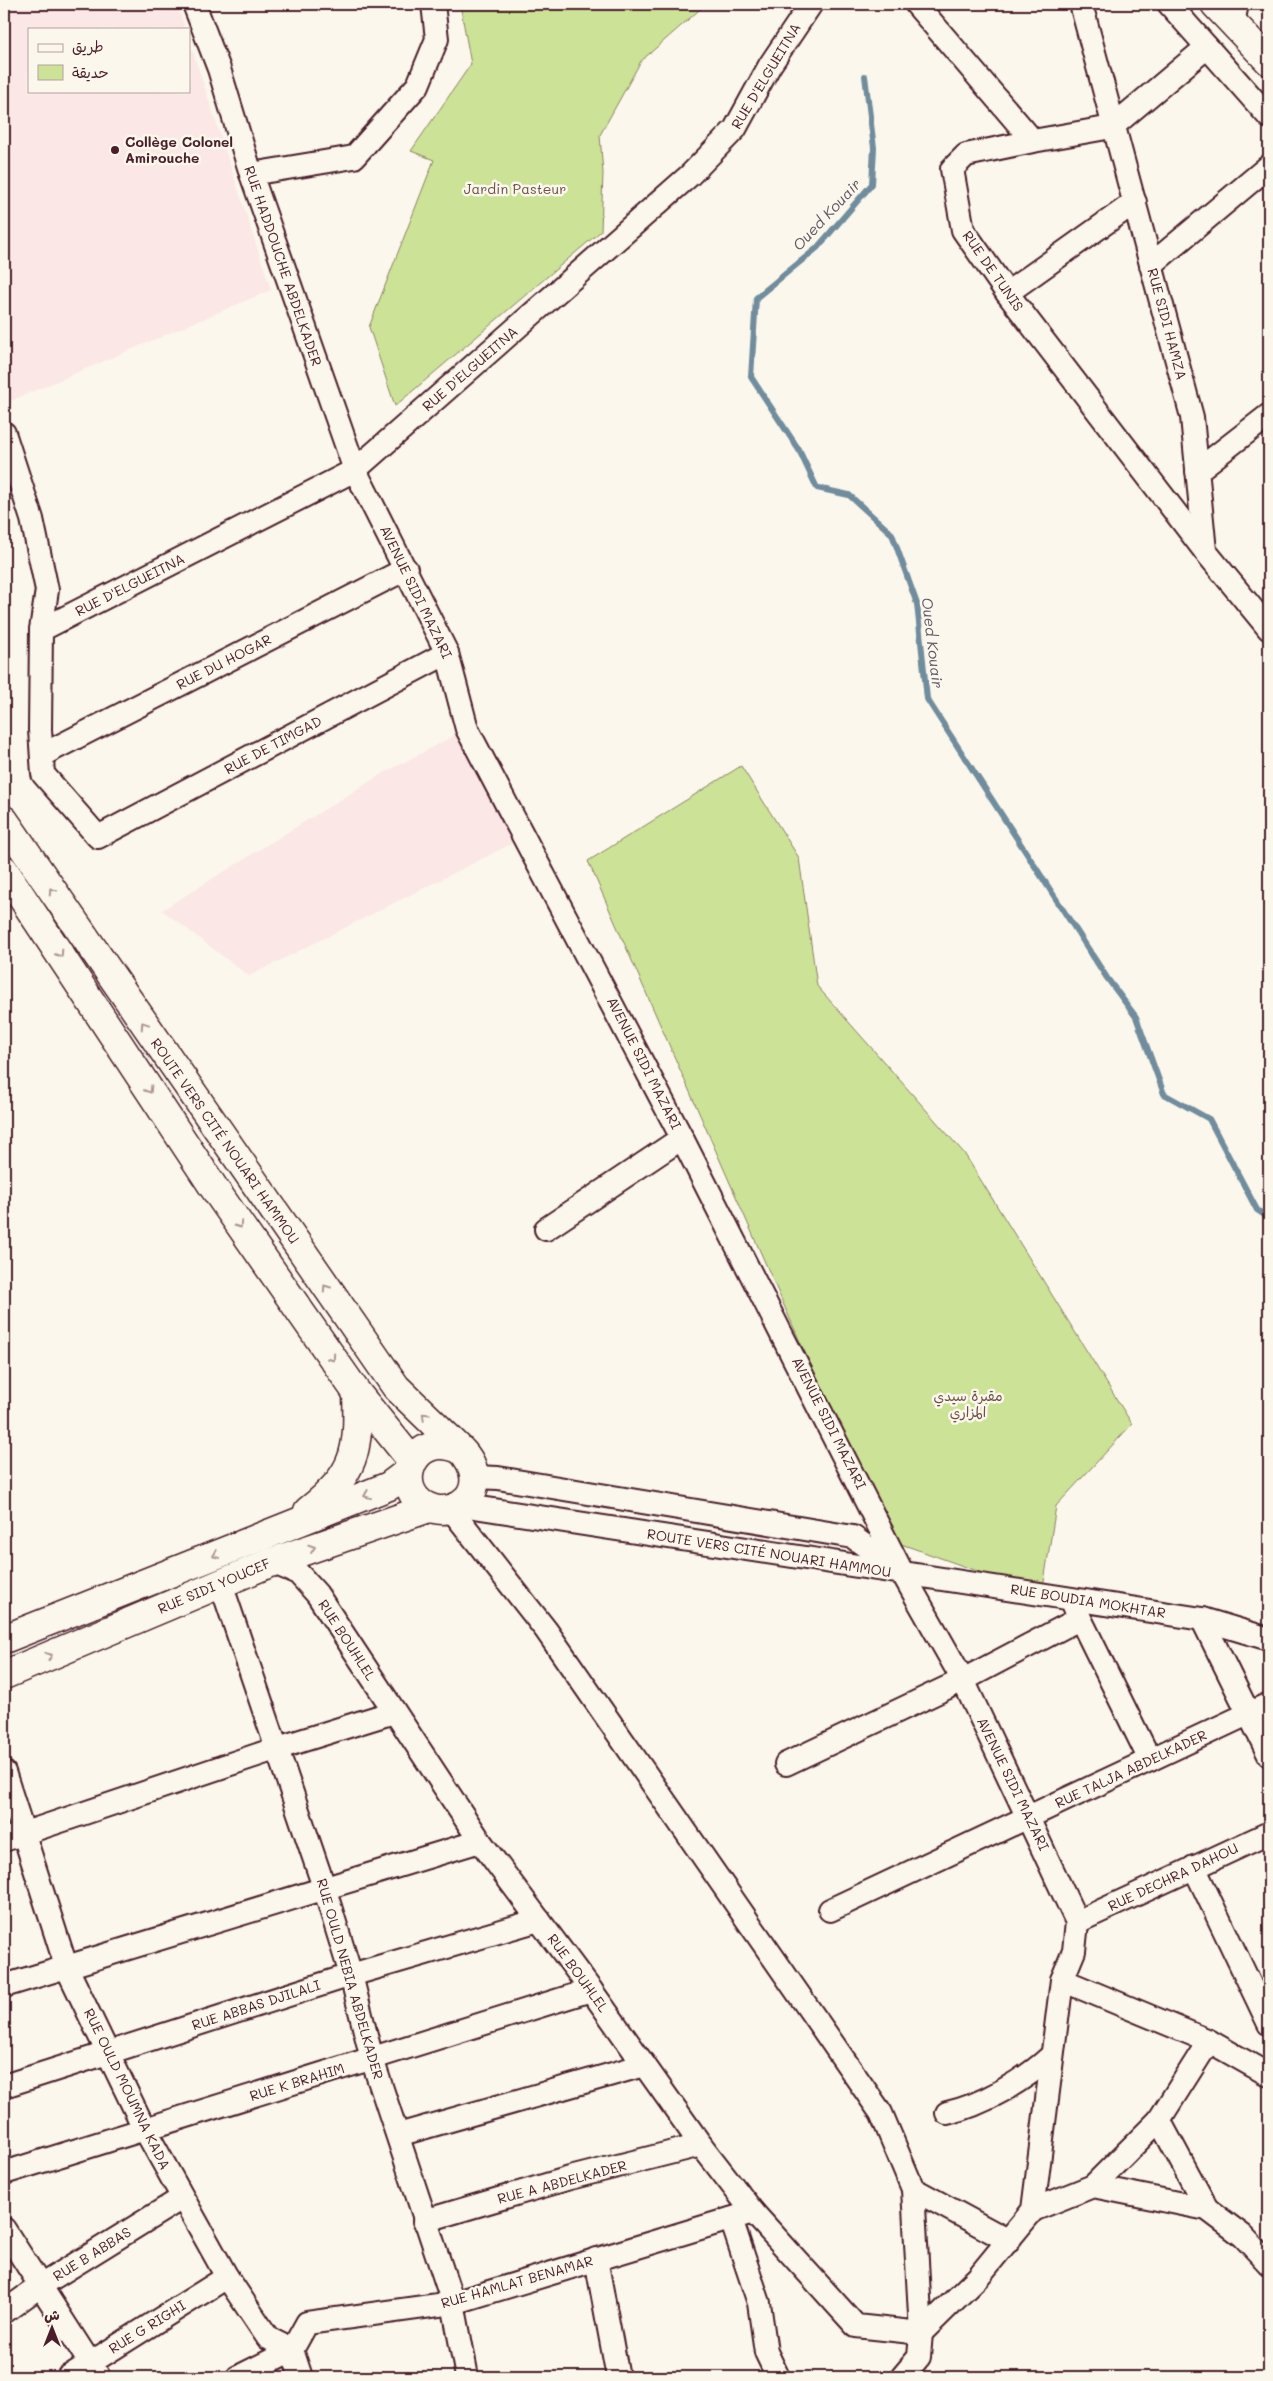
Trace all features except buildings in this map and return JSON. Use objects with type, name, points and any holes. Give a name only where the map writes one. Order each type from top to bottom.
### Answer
[{"type":"main road","points":[[1228,9],[1269,61]]},
{"type":"main road","name":"ROUTE VERS CITÉ NOUARI HAMMOU","points":[[4,820],[396,1387],[460,1450]]},
{"type":"main road","points":[[4,870],[214,1188],[356,1393],[410,1466],[409,1483],[412,1493],[447,1508],[474,1488],[475,1477],[474,1467],[460,1450],[450,1445],[429,1446],[419,1452],[410,1466],[389,1486],[4,1639]]},
{"type":"main road","points":[[290,1525],[338,1484],[354,1456],[358,1432],[356,1393]]},
{"type":"main road","name":"RUE SIDI YOUCEF","points":[[4,1675],[272,1562],[447,1508]]},
{"type":"street","name":"RUE HADDOUCHE ABDELKADER","points":[[194,4],[219,69],[251,174],[355,470]]},
{"type":"street","points":[[251,174],[354,157],[418,85],[437,39],[433,4]]},
{"type":"street","name":"RUE D'ELGUEITNA","points":[[41,630],[355,470],[697,169],[735,129],[770,65],[811,4]]},
{"type":"street","points":[[916,4],[1033,141],[1112,127],[1207,47]]},
{"type":"street","name":"RUE SIDI HAMZA","points":[[1081,4],[1112,127],[1135,202],[1192,417],[1204,551]]},
{"type":"street","points":[[1169,4],[1269,117]]},
{"type":"street","name":"RUE DE TUNIS","points":[[1033,141],[966,155],[952,169],[963,230],[1007,293],[1204,551]]},
{"type":"street","points":[[1151,265],[1269,166]]},
{"type":"street","points":[[1007,293],[1135,202]]},
{"type":"street","points":[[1197,471],[1269,415]]},
{"type":"street","points":[[4,433],[32,519],[47,590],[41,630],[42,755]]},
{"type":"street","name":"AVENUE SIDI MAZARI","points":[[355,470],[447,653],[467,729],[682,1138],[904,1574],[963,1680],[1029,1816],[1077,1922]]},
{"type":"street","points":[[1204,551],[1269,629]]},
{"type":"street","name":"RUE DU HOGAR","points":[[42,755],[406,570]]},
{"type":"street","name":"RUE DE TIMGAD","points":[[42,755],[43,774],[98,837],[447,653]]},
{"type":"street","points":[[546,1229],[682,1138]]},
{"type":"street","name":"ROUTE VERS CITÉ NOUARI HAMMOU","points":[[475,1477],[498,1478],[853,1537],[904,1574]]},
{"type":"street","points":[[447,1508],[546,1630],[881,2113],[913,2189],[921,2333],[919,2357],[902,2377]]},
{"type":"street","name":"ROUTE VERS CITÉ NOUARI HAMMOU","points":[[447,1508],[904,1574]]},
{"type":"street","name":"RUE BOUHLEL","points":[[272,1562],[298,1573],[317,1594],[480,1841],[591,1990],[701,2145],[753,2212],[856,2326],[921,2333]]},
{"type":"street","name":"RUE BOUDIA MOKHTAR","points":[[904,1574],[1202,1619],[1269,1639]]},
{"type":"street","name":"RUE OULD NEBIA ABDELKADER","points":[[221,1584],[324,1887],[351,1975],[372,2059],[452,2303],[467,2377]]},
{"type":"street","points":[[1071,1598],[1079,1619],[1150,1760]]},
{"type":"street","points":[[786,1764],[963,1680],[1079,1619]]},
{"type":"street","points":[[1202,1619],[1259,1709],[1269,1755]]},
{"type":"street","name":"RUE TALJA ABDELKADER","points":[[830,1910],[1259,1709]]},
{"type":"street","points":[[13,1836],[278,1748],[394,1712]]},
{"type":"street","name":"RUE OULD MOUMNA KADA","points":[[4,1772],[13,1836],[66,1966],[144,2128],[227,2277],[268,2338],[292,2350]]},
{"type":"street","name":"RUE DECHRA DAHOU","points":[[1077,1922],[1269,1834]]},
{"type":"street","points":[[4,1986],[480,1841]]},
{"type":"street","points":[[1194,1867],[1269,2024]]},
{"type":"street","name":"RUE ABBAS DJILALI","points":[[4,2086],[108,2051],[351,1975],[539,1920]]},
{"type":"street","points":[[1033,2210],[1062,1980],[1074,1951],[1077,1922]]},
{"type":"street","points":[[1062,1980],[1208,2041],[1269,2075]]},
{"type":"street","name":"RUE K BRAHIM","points":[[4,2173],[591,1990]]},
{"type":"street","points":[[921,2333],[978,2277],[1033,2210],[1093,2186],[1159,2120],[1208,2041]]},
{"type":"street","points":[[947,2113],[968,2109],[1038,2068],[1051,2056]]},
{"type":"street","points":[[398,2135],[644,2064]]},
{"type":"street","points":[[1159,2120],[1207,2209],[1243,2236],[1269,2264]]},
{"type":"street","name":"RUE A ABDELKADER","points":[[424,2221],[570,2178],[701,2145]]},
{"type":"street","points":[[1093,2186],[1207,2209]]},
{"type":"street","points":[[913,2189],[1009,2240]]},
{"type":"street","name":"RUE B ABBAS","points":[[4,2312],[40,2286],[182,2198]]},
{"type":"street","name":"RUE HAMLAT BENAMAR","points":[[292,2350],[307,2323],[452,2303],[753,2212]]},
{"type":"street","points":[[731,2219],[759,2304],[766,2352],[778,2377]]},
{"type":"street","points":[[4,2229],[94,2370]]},
{"type":"street","points":[[596,2259],[618,2377]]},
{"type":"street","name":"RUE G RIGHI","points":[[68,2377],[94,2370],[227,2277]]},
{"type":"street","points":[[238,2377],[292,2350],[301,2377]]},
{"type":"shaded area","name":"Collège Colonel Amirouche","points":[[4,4],[177,4],[185,28],[28,28],[28,92],[190,92],[190,43],[271,290],[10,401],[4,378]]},
{"type":"shaded area","points":[[467,729],[523,838],[249,976],[162,910],[382,774]]},
{"type":"green space","name":"Jardin Pasteur","points":[[460,4],[706,4],[641,61],[600,135],[603,173],[601,231],[395,406],[369,327],[434,160],[411,151],[471,64]]},
{"type":"green space","name":"مقبرة سيدي المزاري","points":[[741,766],[799,858],[817,986],[964,1153],[1132,1424],[1056,1506],[1042,1594],[887,1539],[588,861]]},
{"type":"waterway","name":"Oued Kouair","points":[[865,76],[874,148],[872,184],[817,248],[756,298],[751,377],[799,450],[817,488],[849,495],[892,534],[917,604],[927,699],[1107,978],[1136,1017],[1164,1094],[1209,1119],[1257,1210],[1269,1218]]},
{"type":"place","name":"Collège Colonel Amirouche","points":[[115,150]]}]
